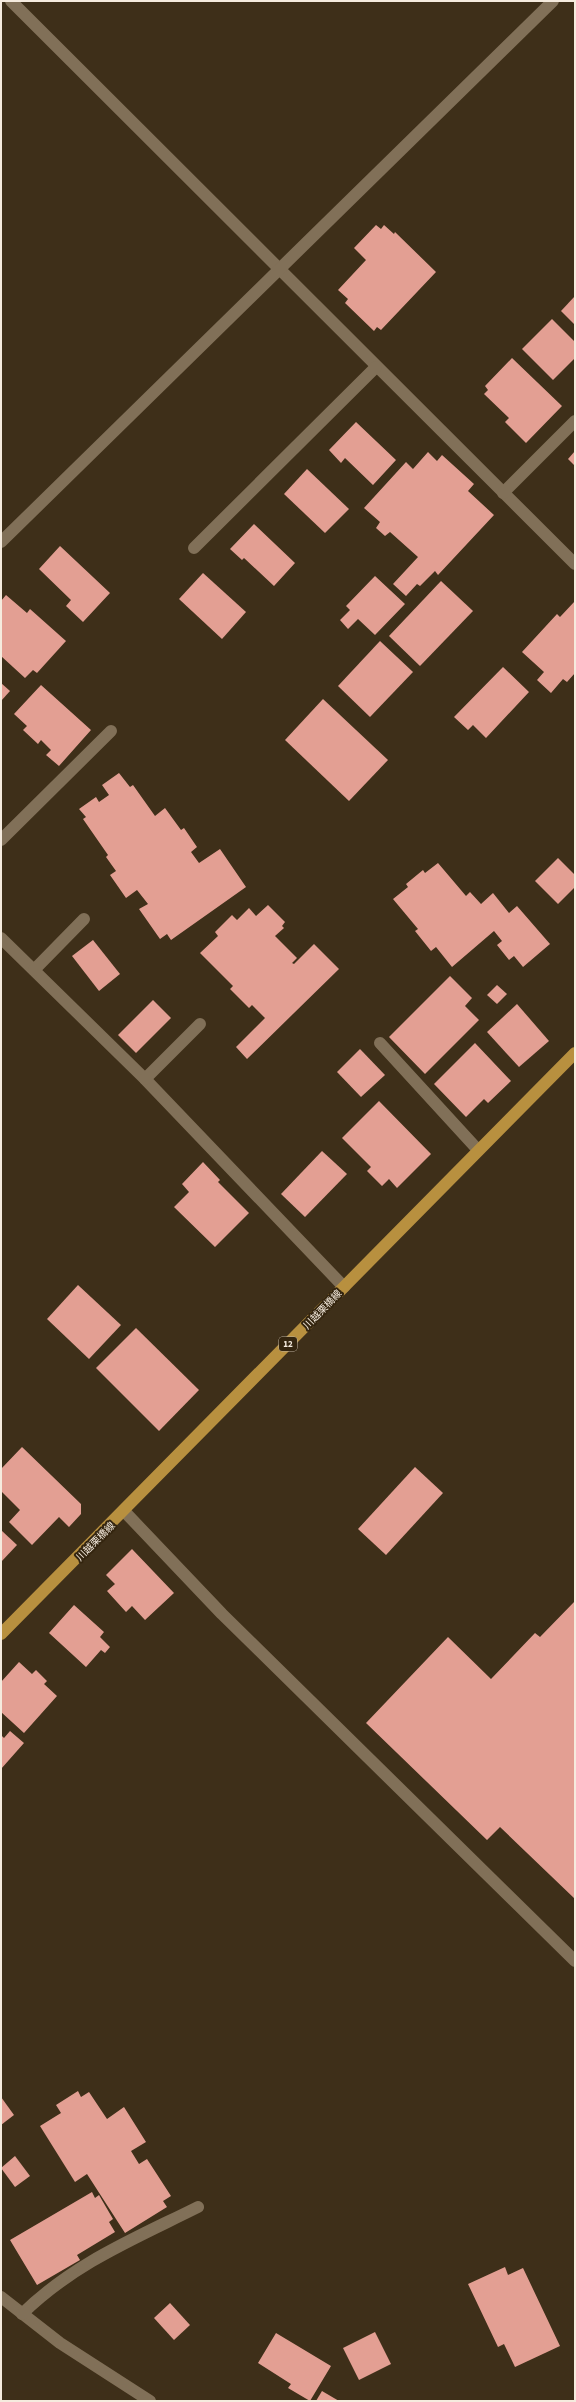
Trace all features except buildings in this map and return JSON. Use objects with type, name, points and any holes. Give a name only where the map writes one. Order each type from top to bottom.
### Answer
[{"type":"main road","name":"川越栗橋線","points":[[1,1634],[124,1511],[478,1150],[575,1054]]},
{"type":"street","points":[[11,1],[279,271],[575,564]]},
{"type":"street","points":[[1,542],[553,1]]},
{"type":"street","points":[[194,548],[376,367]]},
{"type":"street","points":[[503,493],[575,421]]},
{"type":"street","points":[[1,840],[111,731]]},
{"type":"street","points":[[34,970],[84,919]]},
{"type":"street","points":[[1,938],[145,1079],[344,1287]]},
{"type":"street","points":[[145,1079],[200,1024]]},
{"type":"street","points":[[380,1042],[478,1150]]},
{"type":"street","points":[[124,1511],[222,1614],[575,1961]]},
{"type":"street","points":[[22,2314],[45,2292],[90,2260],[198,2207]]},
{"type":"street","points":[[1,2297],[60,2343],[150,2401]]}]
